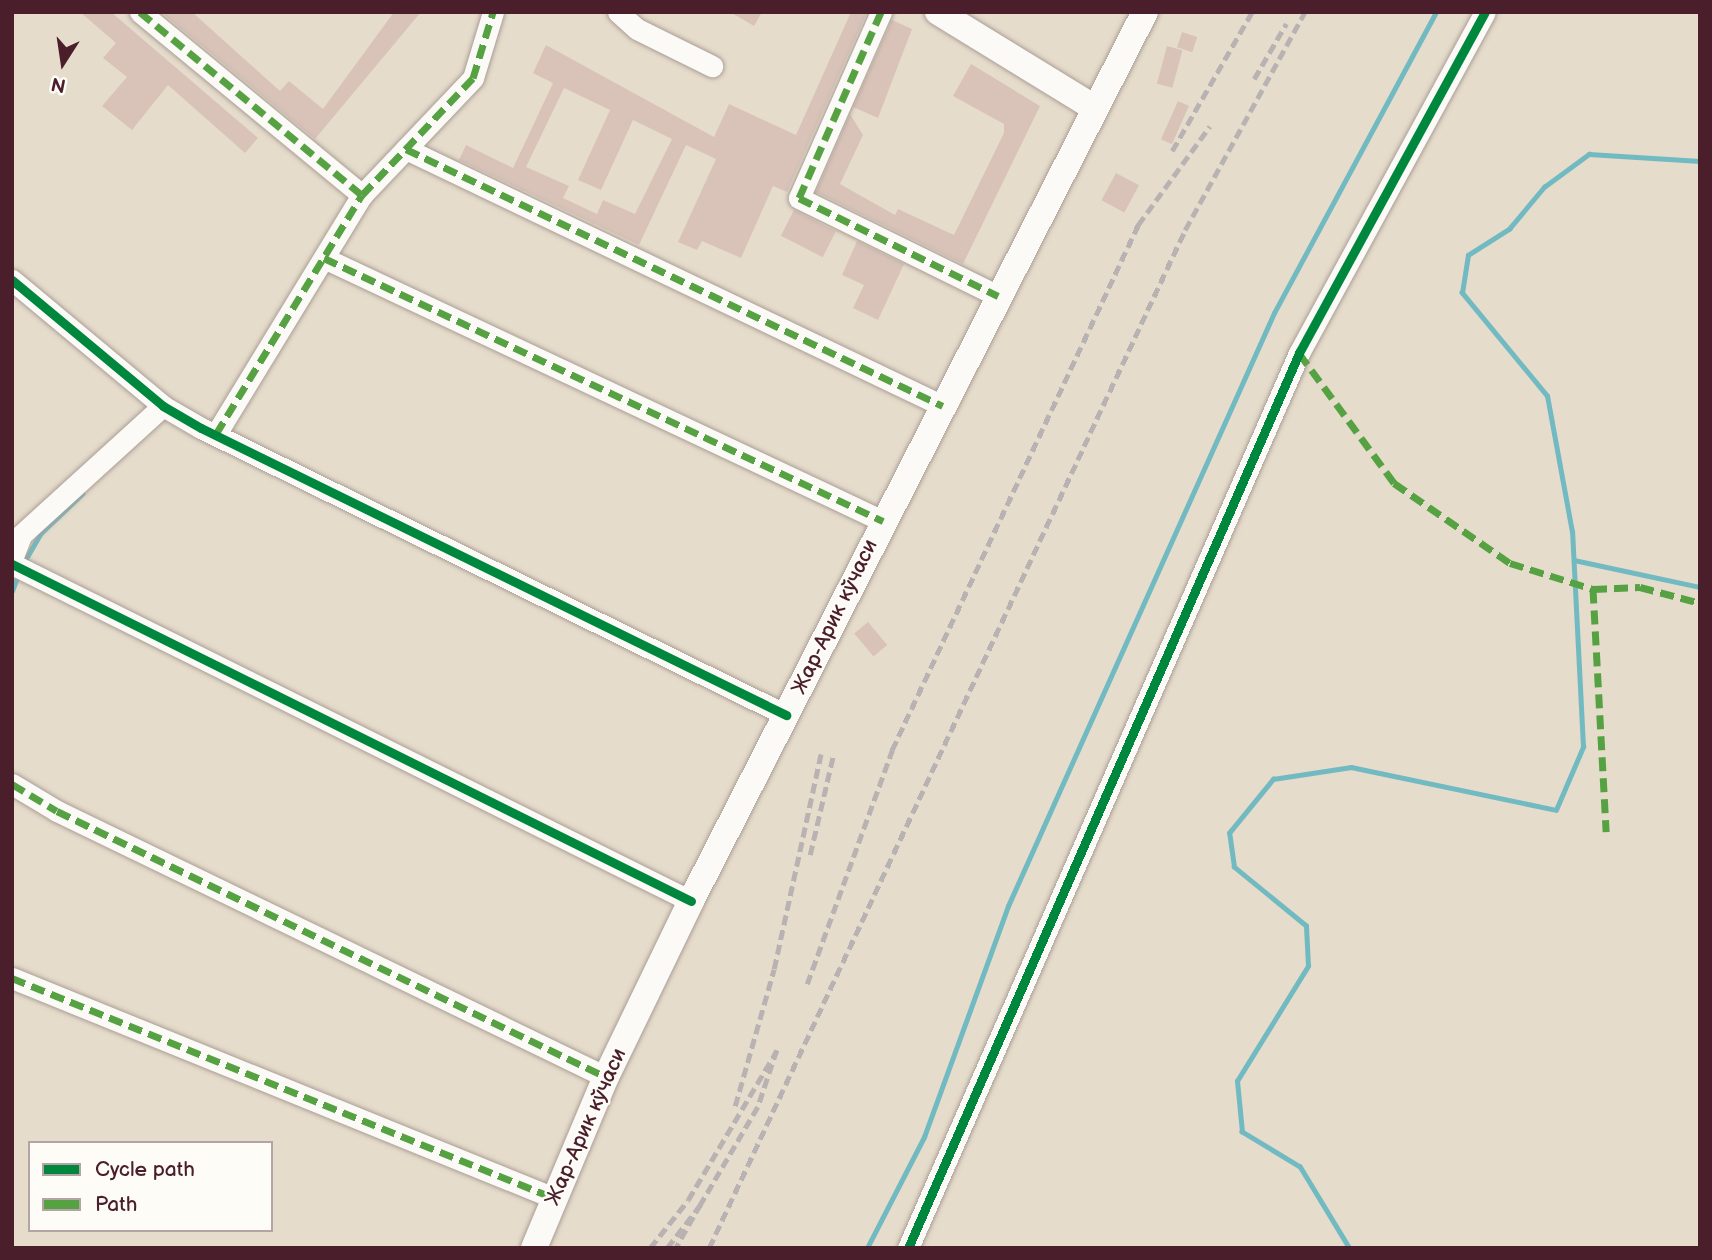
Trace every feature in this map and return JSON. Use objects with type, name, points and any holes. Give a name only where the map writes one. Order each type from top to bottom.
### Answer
[{"type":"main road","points":[[938,12],[1093,107]]},
{"type":"main road","name":"Жар-Арик кўчаси","points":[[534,1248],[606,1077],[691,901],[1093,107],[1145,12]]},
{"type":"street","points":[[140,12],[362,195]]},
{"type":"street","points":[[216,434],[362,195],[473,78],[493,12]]},
{"type":"street","points":[[618,12],[637,29],[712,66]]},
{"type":"street","points":[[881,12],[799,198],[998,296]]},
{"type":"street","points":[[908,1248],[1299,353],[1485,12]]},
{"type":"street","points":[[406,149],[943,406]]},
{"type":"street","points":[[324,258],[883,521]]},
{"type":"street","points":[[12,280],[163,405],[216,434],[786,715]]},
{"type":"street","points":[[163,405],[21,535],[12,562],[691,901]]},
{"type":"street","points":[[12,783],[57,811],[606,1077]]},
{"type":"street","points":[[12,978],[554,1198]]},
{"type":"building","points":[[80,12],[111,12],[258,138],[245,153],[168,85],[132,130],[102,106],[127,77],[103,58],[116,43]]},
{"type":"building","points":[[161,12],[192,12],[280,91],[289,81],[323,109],[394,12],[421,12],[315,139]]},
{"type":"building","points":[[730,12],[762,12],[754,26]]},
{"type":"building","points":[[851,12],[867,12],[787,192],[773,186],[741,258],[702,241],[697,250],[678,242],[716,159],[686,145],[639,245],[459,160],[466,145],[513,168],[553,83],[533,73],[546,45],[714,137],[729,104],[796,135]],"holes":[[[564,88],[610,110],[578,180],[601,190],[633,120],[672,139],[635,214],[603,200],[597,214],[563,198],[569,186],[526,167]]]},
{"type":"building","points":[[892,20],[912,29],[878,118],[853,107]]},
{"type":"building","points":[[1182,32],[1197,37],[1192,52],[1177,47]]},
{"type":"building","points":[[1167,46],[1182,50],[1172,88],[1157,84]]},
{"type":"building","points":[[971,64],[1040,106],[963,264],[816,192],[850,114],[863,135],[840,184],[895,215],[898,209],[954,235],[1004,133],[1004,124],[953,96]]},
{"type":"building","points":[[1178,101],[1189,106],[1172,144],[1161,139]]},
{"type":"building","points":[[1116,173],[1139,185],[1124,213],[1101,200]]},
{"type":"building","points":[[794,210],[836,231],[823,257],[781,236]]},
{"type":"building","points":[[857,241],[904,264],[878,320],[853,308],[864,285],[842,275]]},
{"type":"building","points":[[868,622],[887,645],[873,657],[854,634]]},
{"type":"waterway","points":[[867,1248],[924,1137],[1008,906],[1274,313],[1436,12]]},
{"type":"waterway","points":[[1349,1248],[1300,1167],[1242,1132],[1237,1081],[1308,966],[1306,926],[1234,867],[1229,833],[1273,779],[1351,767],[1556,810],[1583,747],[1572,532],[1547,396],[1462,293],[1468,255],[1509,229],[1544,187],[1589,154],[1700,161]]},
{"type":"waterway","points":[[23,564],[41,533],[82,494]]},
{"type":"waterway","points":[[1574,560],[1700,587]]},
{"type":"waterway","points":[[12,591],[18,575]]},
{"type":"railway","points":[[1172,151],[1252,12]]},
{"type":"railway","points":[[709,1248],[1185,230],[1305,12]]},
{"type":"railway","points":[[1254,79],[1286,24]]},
{"type":"railway","points":[[807,984],[892,750],[1138,225],[1210,126]]},
{"type":"railway","points":[[735,1106],[774,969],[821,754]]},
{"type":"railway","points":[[810,855],[833,756]]},
{"type":"railway","points":[[650,1248],[688,1200],[777,1050],[758,1107],[701,1204]]},
{"type":"railway","points":[[667,1248],[701,1204],[676,1248]]},
{"type":"marked path","points":[[140,12],[362,195]]},
{"type":"marked path","points":[[216,434],[362,195],[473,78],[493,12]]},
{"type":"marked path","points":[[881,12],[799,198],[998,296]]},
{"type":"marked path","points":[[406,149],[943,406]]},
{"type":"marked path","points":[[324,258],[883,521]]},
{"type":"marked path","points":[[1299,353],[1394,483],[1510,563],[1593,589],[1640,587],[1700,603]]},
{"type":"marked path","points":[[1593,589],[1606,832]]},
{"type":"marked path","points":[[12,784],[57,811],[606,1077]]},
{"type":"marked path","points":[[12,978],[554,1198]]},
{"type":"cycle path","points":[[908,1248],[1299,353],[1485,12]]},
{"type":"cycle path","points":[[12,280],[163,406],[201,428],[786,715]]},
{"type":"cycle path","points":[[12,564],[691,901]]}]
